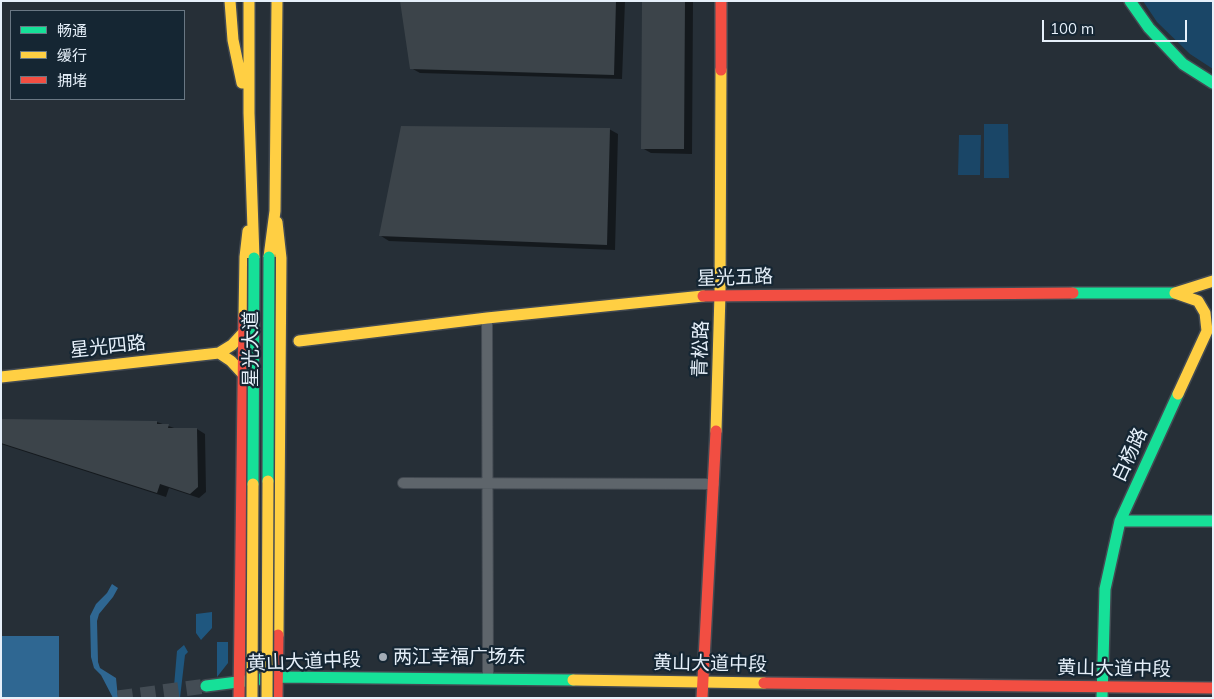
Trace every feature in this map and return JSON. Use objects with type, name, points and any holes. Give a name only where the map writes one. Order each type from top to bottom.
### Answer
[{"type":"street","points":[[230,1],[233,40],[249,112]]},
{"type":"street","points":[[244,1],[249,25]]},
{"type":"street","name":"星光大道","points":[[249,1],[249,112],[254,258],[252,698]]},
{"type":"street","name":"星光大道","points":[[267,698],[269,256],[275,211],[277,1]]},
{"type":"street","name":"青松路","points":[[702,698],[714,484],[720,294],[721,1]]},
{"type":"street","points":[[1130,1],[1149,28],[1183,64],[1213,83]]},
{"type":"street","points":[[238,698],[245,256],[252,205]]},
{"type":"street","points":[[275,211],[281,258],[277,698]]},
{"type":"street","points":[[1175,293],[1213,281]]},
{"type":"street","name":"星光五路","points":[[299,341],[487,318],[720,294],[1175,293]]},
{"type":"street","name":"白杨路","points":[[1102,692],[1105,589],[1120,521],[1210,332],[1205,313],[1198,300],[1175,293]]},
{"type":"street","points":[[487,318],[489,484],[488,678]]},
{"type":"street","points":[[280,363],[299,341],[289,333],[281,322]]},
{"type":"street","points":[[243,374],[231,361],[219,353],[244,332]]},
{"type":"street","name":"星光四路","points":[[1,377],[219,353]]},
{"type":"street","points":[[403,482],[714,484]]},
{"type":"street","points":[[1120,521],[1213,521]]},
{"type":"street","name":"黄山大道中段","points":[[206,686],[277,677],[703,681],[1102,692],[1213,688]]},
{"type":"shaded area","points":[[1143,1],[1213,1],[1213,69],[1190,54],[1157,22]]},
{"type":"shaded area","points":[[984,124],[1008,124],[1009,178],[984,178]]},
{"type":"shaded area","points":[[959,135],[981,135],[980,175],[958,175]]},
{"type":"shaded area","points":[[112,584],[118,588],[99,614],[97,621],[98,662],[100,668],[116,678],[118,698],[113,698],[101,675],[94,668],[91,657],[90,616],[96,604],[107,593]]},
{"type":"shaded area","points":[[212,612],[212,628],[201,640],[196,633],[196,614]]},
{"type":"shaded area","points":[[1,636],[59,636],[59,698],[1,698]]},
{"type":"shaded area","points":[[217,642],[228,642],[228,663],[217,677]]},
{"type":"shaded area","points":[[184,645],[188,652],[185,655],[180,698],[173,698],[177,651]]},
{"type":"building","points":[[400,1],[616,1],[614,75],[410,69]]},
{"type":"building","points":[[642,1],[685,1],[684,149],[641,149]]},
{"type":"building","points":[[401,126],[610,128],[607,245],[379,236]]},
{"type":"building","points":[[1,419],[157,421],[157,424],[169,424],[168,428],[197,428],[198,487],[190,494],[160,484],[157,493],[1,443]]},
{"type":"tunnel","points":[[118,698],[206,686]]},
{"type":"traffic: fast","points":[[1130,1],[1149,28],[1183,64],[1213,83]]},
{"type":"traffic: fast","points":[[268,481],[269,257]]},
{"type":"traffic: fast","points":[[253,484],[254,258]]},
{"type":"traffic: fast","points":[[1073,293],[1175,293]]},
{"type":"traffic: fast","points":[[1102,698],[1105,589],[1120,521],[1178,394]]},
{"type":"traffic: fast","points":[[1120,521],[1213,521]]},
{"type":"traffic: fast","points":[[206,686],[277,677],[573,680]]},
{"type":"traffic: slow","points":[[230,1],[233,40],[242,83]]},
{"type":"traffic: slow","points":[[249,1],[249,113],[254,258]]},
{"type":"traffic: slow","points":[[269,257],[275,211],[277,1]]},
{"type":"traffic: slow","points":[[716,431],[720,294],[721,70]]},
{"type":"traffic: slow","points":[[277,222],[281,258],[278,635]]},
{"type":"traffic: slow","points":[[244,316],[245,257],[248,231]]},
{"type":"traffic: slow","points":[[1178,394],[1207,331],[1205,313],[1198,301],[1175,293],[1213,281]]},
{"type":"traffic: slow","points":[[299,341],[487,318],[703,296]]},
{"type":"traffic: slow","points":[[243,374],[231,361],[219,353],[232,345],[244,332]]},
{"type":"traffic: slow","points":[[1,377],[219,353]]},
{"type":"traffic: slow","points":[[267,698],[268,481]]},
{"type":"traffic: slow","points":[[252,698],[253,484]]},
{"type":"traffic: slow","points":[[573,680],[764,683]]},
{"type":"traffic: jam","points":[[721,1],[721,70]]},
{"type":"traffic: jam","points":[[703,296],[1073,293]]},
{"type":"traffic: jam","points":[[239,698],[244,316]]},
{"type":"traffic: jam","points":[[702,698],[716,431]]},
{"type":"traffic: jam","points":[[277,698],[278,635]]},
{"type":"traffic: jam","points":[[764,683],[1213,688]]},
{"type":"place","name":"两江幸福广场东","points":[[383,657]]}]
